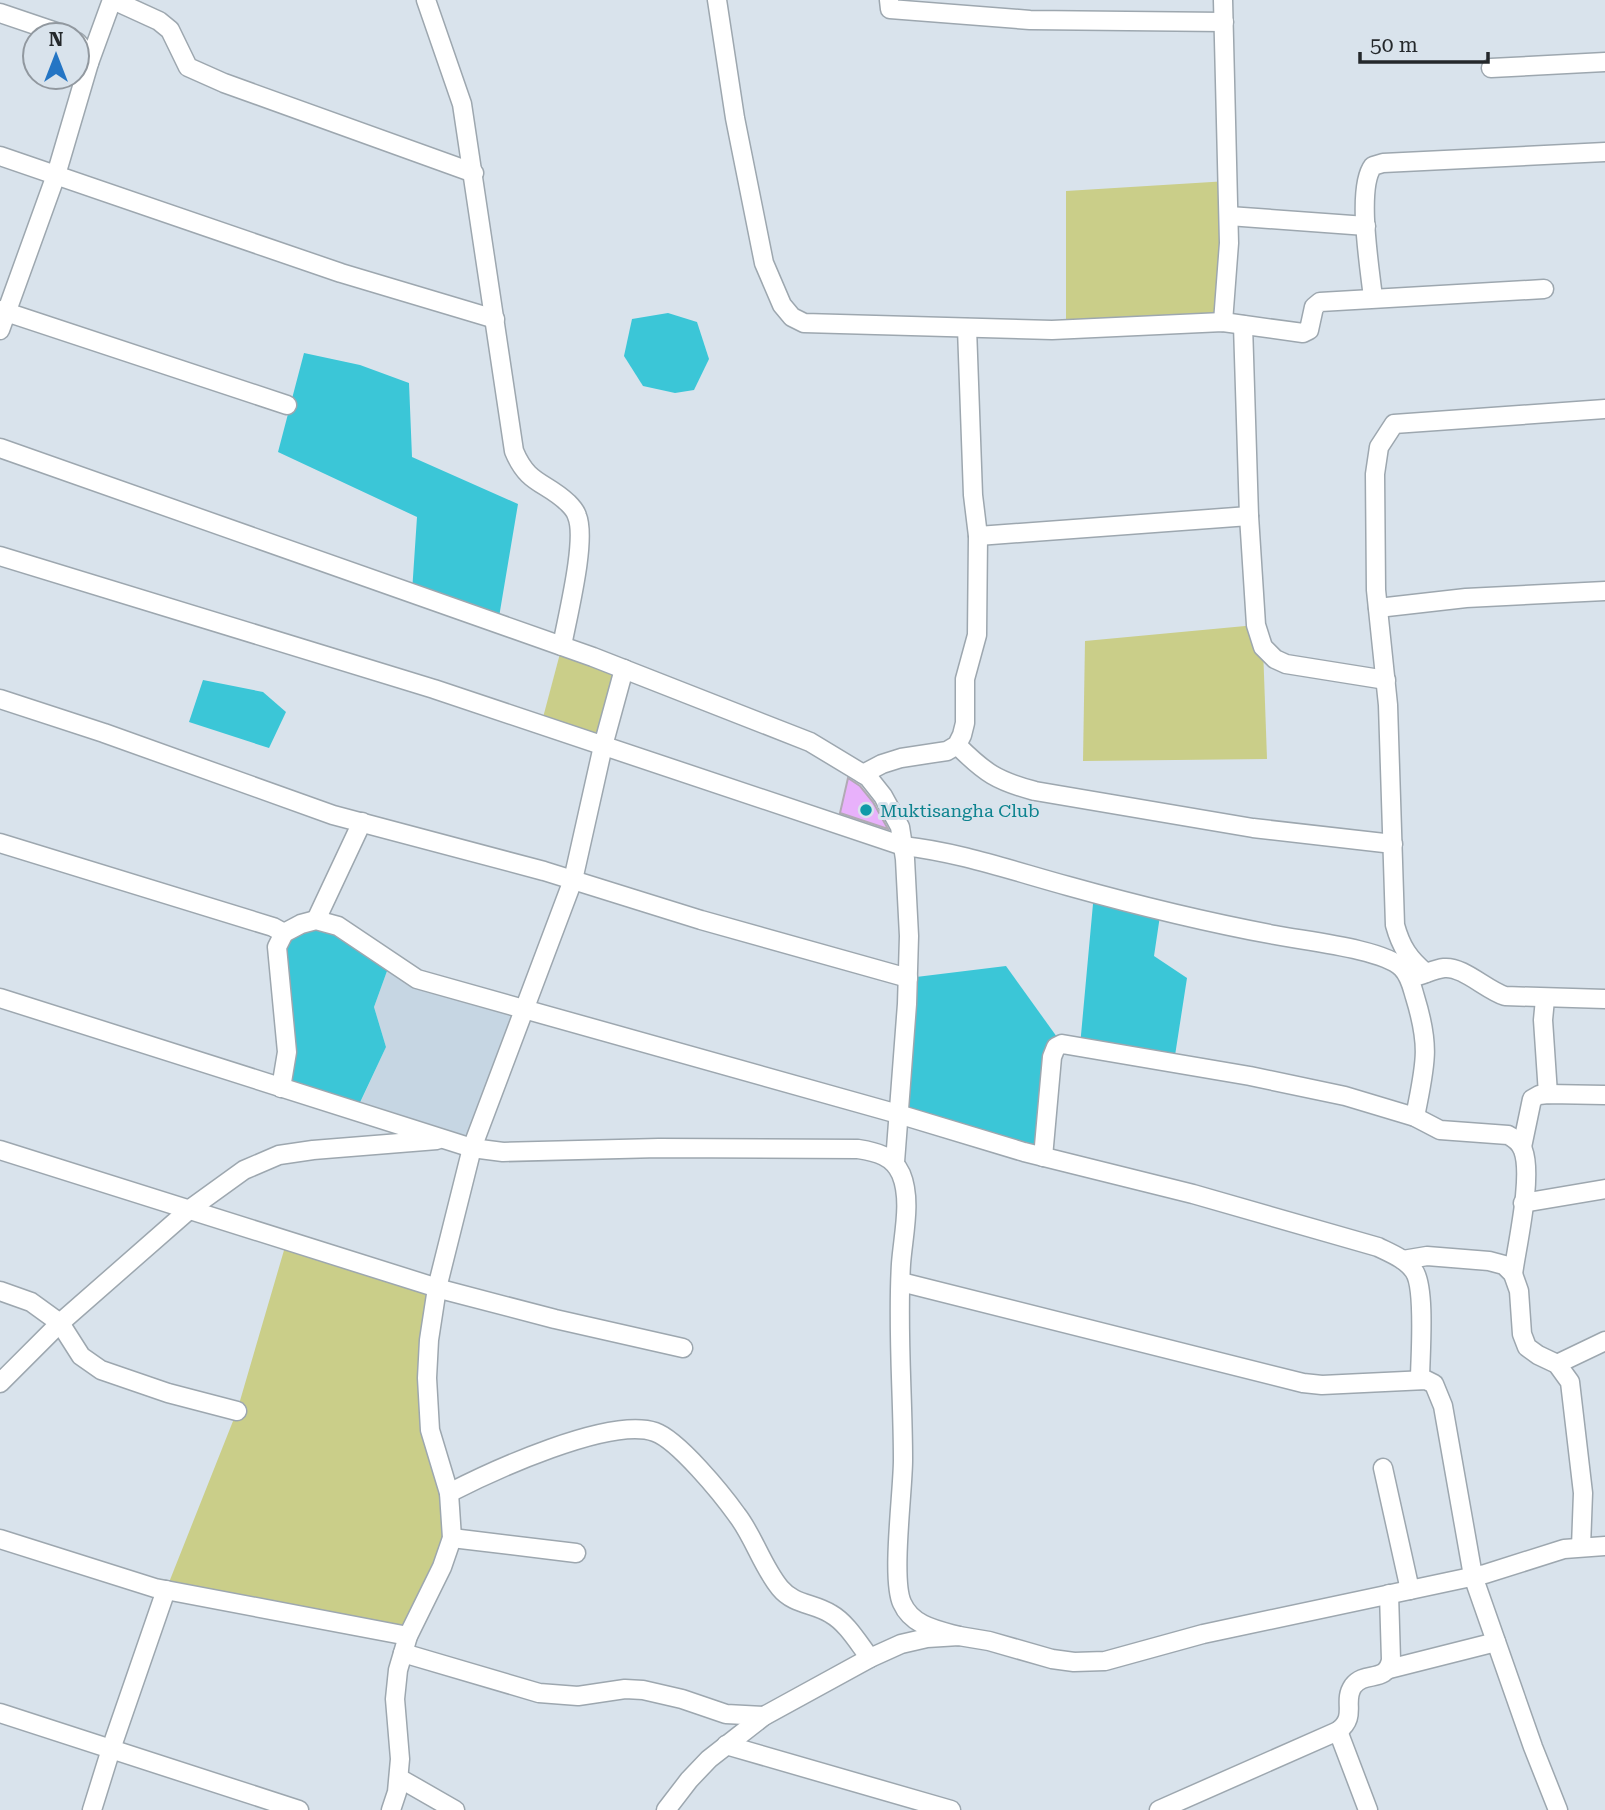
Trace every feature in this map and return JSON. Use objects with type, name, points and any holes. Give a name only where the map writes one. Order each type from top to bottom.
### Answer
[{"type":"street","points":[[91,58],[112,0],[159,21],[170,30],[188,67],[224,83],[474,173]]},
{"type":"street","points":[[426,0],[462,104],[517,458],[527,474],[560,496],[578,517],[578,553],[562,646]]},
{"type":"street","points":[[717,0],[735,118],[764,263],[782,305],[792,317],[804,323],[1052,330],[1223,322],[1303,333],[1309,330],[1314,307],[1320,302],[1545,289]]},
{"type":"street","points":[[889,0],[890,9],[1030,20],[1224,22]]},
{"type":"street","points":[[1223,0],[1230,243],[1223,322]]},
{"type":"street","points":[[0,13],[24,21]]},
{"type":"street","points":[[1491,68],[1605,62]]},
{"type":"street","points":[[0,330],[3,311],[56,175],[81,91]]},
{"type":"street","points":[[1373,298],[1366,226],[1366,180],[1373,166],[1383,163],[1605,152]]},
{"type":"street","points":[[0,156],[341,273],[495,319]]},
{"type":"street","points":[[1229,216],[1366,226]]},
{"type":"street","points":[[3,311],[287,405]]},
{"type":"street","points":[[1243,325],[1249,516],[1256,625],[1263,647],[1275,659],[1286,664],[1386,680]]},
{"type":"street","points":[[863,774],[892,761],[947,751],[957,745],[965,723],[965,680],[977,635],[978,536],[973,495],[967,328]]},
{"type":"street","points":[[1415,1117],[1427,1047],[1418,976],[1401,944],[1395,925],[1392,772],[1378,608],[1375,474],[1379,447],[1394,424],[1605,409]]},
{"type":"street","points":[[0,448],[562,646],[810,742],[863,774],[883,796],[900,827],[909,936],[895,1162],[906,1188],[899,1350],[903,1460],[898,1582],[901,1602],[912,1618],[927,1627],[959,1636],[989,1640],[1052,1659],[1074,1662],[1105,1661],[1203,1634],[1473,1576],[1564,1549],[1605,1546]]},
{"type":"street","points":[[978,536],[1249,516]]},
{"type":"street","points":[[0,556],[434,690],[903,846],[948,852],[1070,887],[1234,928],[1360,951],[1391,961],[1418,976],[1443,968],[1453,968],[1492,992],[1505,996],[1605,999]]},
{"type":"street","points":[[1378,608],[1466,598],[1605,591]]},
{"type":"street","points":[[391,1810],[399,1778],[400,1759],[396,1699],[398,1670],[405,1644],[442,1567],[452,1538],[449,1493],[430,1430],[429,1417],[429,1340],[437,1287],[472,1148],[573,880],[603,746],[624,669]]},
{"type":"street","points":[[0,699],[104,733],[333,815],[573,880],[701,920],[908,978]]},
{"type":"street","points":[[957,745],[982,770],[1007,783],[1035,791],[1253,828],[1393,844]]},
{"type":"street","points":[[316,919],[362,822]]},
{"type":"street","points":[[0,843],[273,927],[285,933]]},
{"type":"street","points":[[281,1088],[287,1052],[277,947],[285,933],[316,919],[338,926],[417,979],[1043,1157],[1193,1194],[1378,1247],[1403,1260],[1415,1272],[1420,1289],[1420,1380]]},
{"type":"street","points":[[0,998],[472,1148],[503,1152],[659,1148],[858,1149],[875,1152],[895,1162]]},
{"type":"street","points":[[1545,999],[1544,1038],[1548,1094]]},
{"type":"street","points":[[1043,1157],[1052,1057],[1055,1047],[1062,1044],[1250,1076],[1345,1096],[1415,1117],[1440,1130],[1508,1135],[1515,1138],[1522,1147]]},
{"type":"street","points":[[1513,1275],[1523,1203],[1525,1160],[1522,1147],[1532,1099],[1548,1094],[1605,1095]]},
{"type":"street","points":[[0,1383],[60,1323],[190,1209],[244,1170],[279,1155],[446,1140]]},
{"type":"street","points":[[0,1150],[437,1287],[555,1319],[683,1348]]},
{"type":"street","points":[[1523,1203],[1605,1189]]},
{"type":"street","points":[[1403,1260],[1427,1256],[1489,1261],[1504,1265],[1513,1275],[1519,1291],[1522,1334],[1527,1347],[1557,1364],[1570,1382],[1583,1493],[1581,1547]]},
{"type":"street","points":[[901,1282],[1303,1382],[1322,1385],[1420,1380],[1434,1384],[1443,1406],[1473,1576],[1558,1810]]},
{"type":"street","points":[[0,1291],[31,1302],[60,1323],[82,1356],[101,1370],[237,1411]]},
{"type":"street","points":[[1557,1364],[1605,1341]]},
{"type":"street","points":[[449,1493],[493,1470],[557,1445],[617,1431],[654,1432],[686,1456],[722,1494],[751,1536],[777,1585],[785,1594],[797,1602],[831,1614],[870,1658]]},
{"type":"street","points":[[1383,1468],[1410,1590]]},
{"type":"street","points":[[452,1538],[576,1553]]},
{"type":"street","points":[[0,1539],[166,1590],[405,1644],[539,1693],[578,1696],[625,1689],[643,1690],[682,1699],[726,1714],[765,1716]]},
{"type":"street","points":[[92,1810],[166,1590]]},
{"type":"street","points":[[1389,1594],[1389,1669]]},
{"type":"street","points":[[666,1810],[689,1780],[726,1745],[765,1716],[870,1658],[901,1644],[927,1638],[959,1636]]},
{"type":"street","points":[[1160,1810],[1338,1731],[1346,1725],[1350,1716],[1350,1695],[1353,1686],[1360,1681],[1389,1669],[1496,1642]]},
{"type":"street","points":[[0,1713],[299,1810]]},
{"type":"street","points":[[1338,1731],[1368,1810]]},
{"type":"street","points":[[726,1745],[951,1810]]},
{"type":"street","points":[[399,1778],[455,1810]]},
{"type":"shaded area","points":[[391,960],[523,1009],[472,1148],[356,1112],[386,1047],[374,1007]]},
{"type":"green space","points":[[1228,181],[1223,322],[1066,330],[1066,191]]},
{"type":"green space","points":[[1256,625],[1263,647],[1267,759],[1083,761],[1085,641]]},
{"type":"green space","points":[[562,646],[624,669],[603,746],[541,725]]},
{"type":"green space","points":[[287,1240],[437,1288],[427,1378],[452,1538],[408,1636],[166,1590],[237,1411]]},
{"type":"water","points":[[668,313],[697,322],[709,359],[694,390],[675,393],[643,386],[624,356],[632,319]]},
{"type":"water","points":[[304,353],[360,365],[409,383],[412,457],[518,504],[498,623],[412,592],[417,517],[278,452]]},
{"type":"water","points":[[203,680],[263,692],[286,712],[269,748],[189,722]]},
{"type":"water","points":[[1094,893],[1161,909],[1154,956],[1187,978],[1174,1062],[1080,1046]]},
{"type":"water","points":[[316,920],[391,960],[374,1007],[386,1047],[356,1111],[281,1088],[284,933]]},
{"type":"water","points":[[1006,966],[1062,1044],[1043,1157],[898,1114],[908,978]]},
{"type":"building","points":[[848,778],[860,786],[873,802],[888,829],[840,813]]},
{"type":"place","name":"Muktisangha Club","points":[[866,810]]}]
